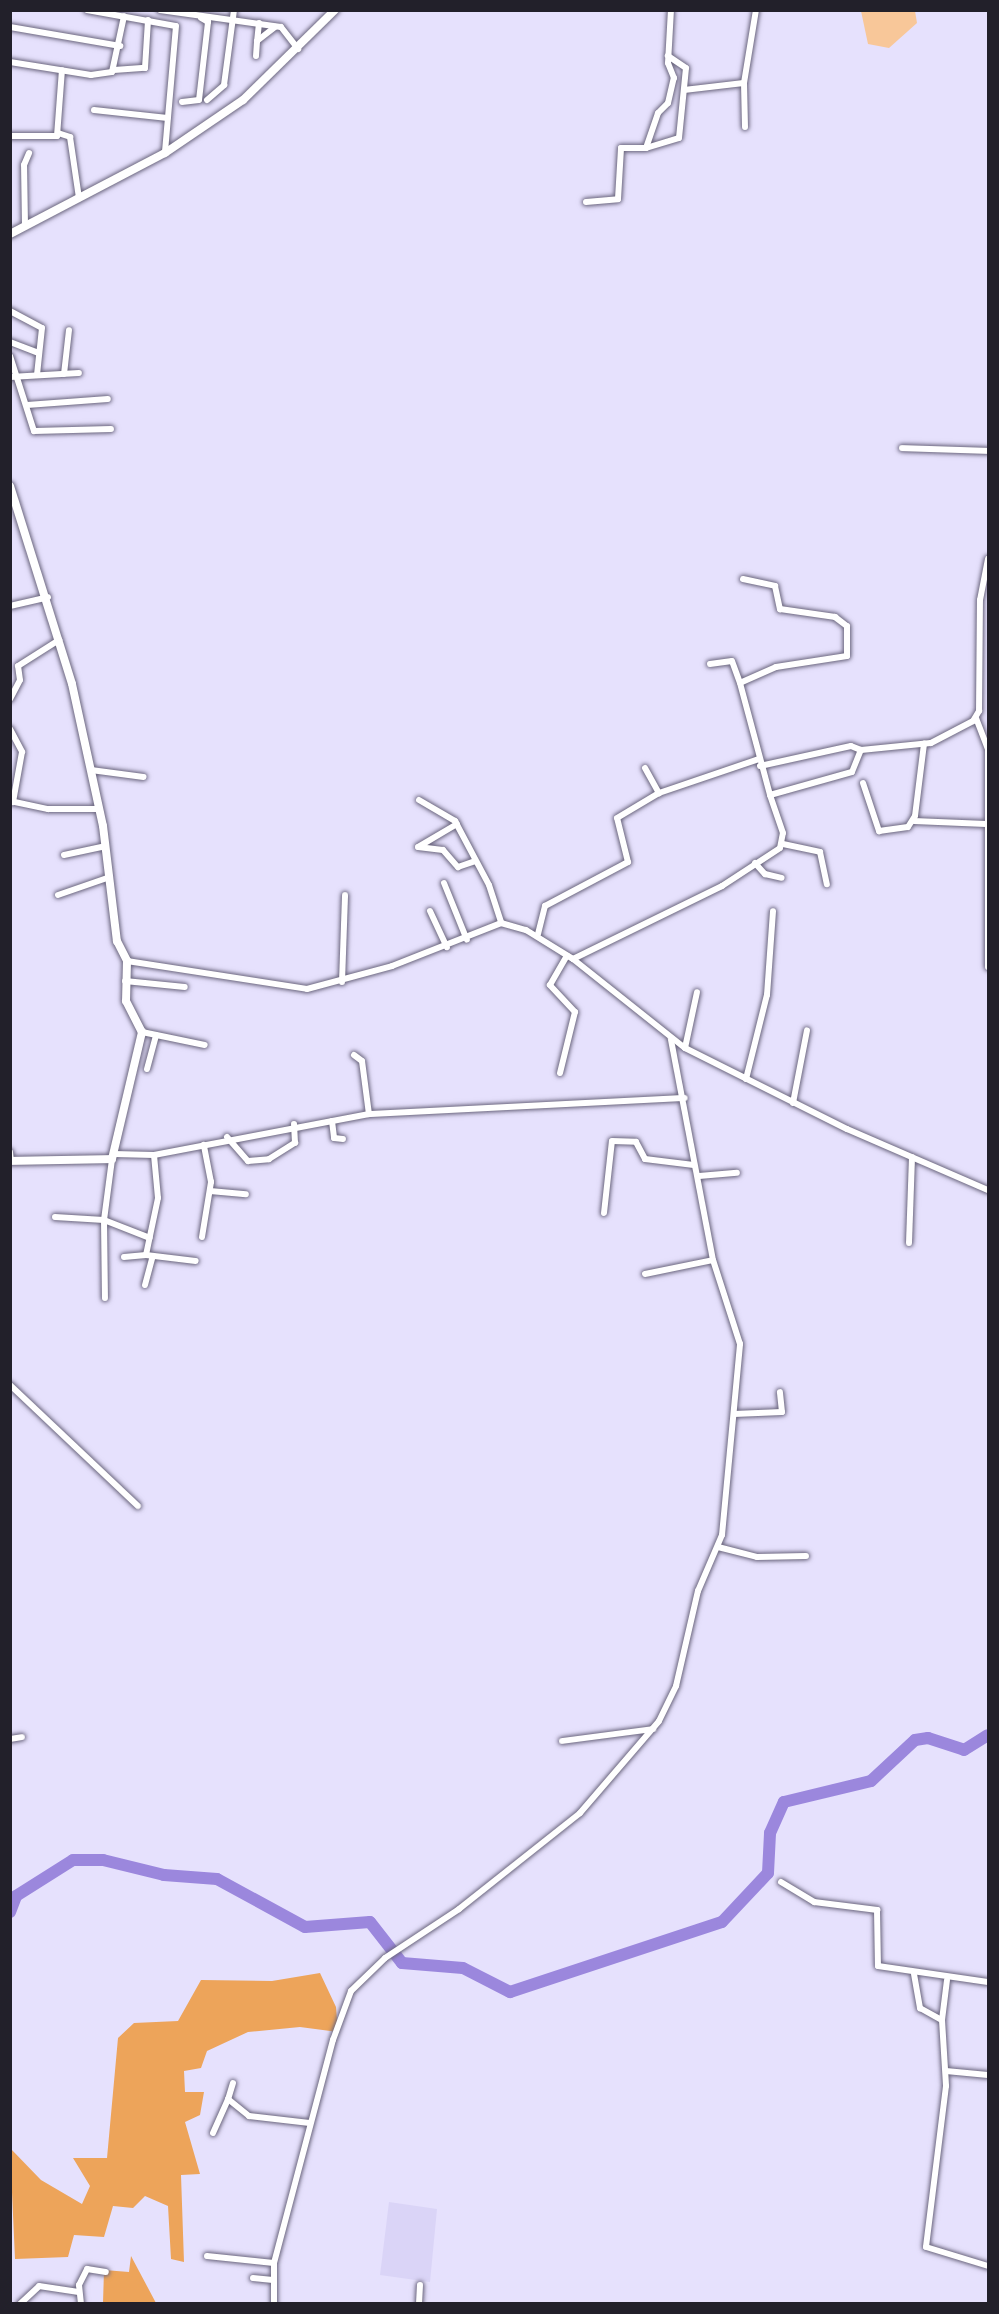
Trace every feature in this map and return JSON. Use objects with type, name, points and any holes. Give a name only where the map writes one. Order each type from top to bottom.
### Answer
[{"type":"street","points":[[160,10],[283,28],[299,49]]},
{"type":"street","points":[[207,100],[224,85],[234,10]]},
{"type":"street","points":[[10,234],[165,153],[243,100],[299,49],[335,10]]},
{"type":"street","points":[[646,148],[673,87],[668,56],[671,10]]},
{"type":"street","points":[[745,127],[744,83],[756,10]]},
{"type":"street","points":[[90,11],[176,26]]},
{"type":"street","points":[[114,70],[124,16]]},
{"type":"street","points":[[165,153],[176,26],[185,16],[208,22],[198,101],[182,102]]},
{"type":"street","points":[[10,62],[90,75],[114,70],[145,68],[148,20]]},
{"type":"street","points":[[256,56],[259,24]]},
{"type":"street","points":[[10,27],[120,46]]},
{"type":"street","points":[[257,41],[275,27]]},
{"type":"street","points":[[586,202],[618,199],[621,148],[646,148],[679,138],[685,64],[668,56]]},
{"type":"street","points":[[58,133],[62,70]]},
{"type":"street","points":[[684,90],[744,83]]},
{"type":"street","points":[[94,110],[168,118]]},
{"type":"street","points":[[10,136],[58,133],[70,137],[79,198]]},
{"type":"street","points":[[25,226],[24,165],[29,153]]},
{"type":"street","points":[[10,311],[40,324],[37,375]]},
{"type":"street","points":[[64,374],[69,330]]},
{"type":"street","points":[[10,342],[39,353]]},
{"type":"street","points":[[10,356],[14,377],[36,431],[111,429]]},
{"type":"street","points":[[14,377],[79,373]]},
{"type":"street","points":[[27,405],[108,399]]},
{"type":"street","points":[[902,448],[988,451]]},
{"type":"street","points":[[10,486],[38,574],[48,596],[91,770],[106,846],[117,941],[127,961],[126,1001],[142,1032],[113,1156],[104,1220],[105,1298]]},
{"type":"street","points":[[988,559],[976,718],[983,725],[988,753],[986,824],[988,967]]},
{"type":"street","points":[[740,683],[776,667],[848,654],[845,623],[780,609],[775,586],[743,579]]},
{"type":"street","points":[[10,606],[48,596]]},
{"type":"street","points":[[981,634],[988,634]]},
{"type":"street","points":[[10,699],[20,680],[18,666],[59,639]]},
{"type":"street","points":[[710,664],[732,661],[740,683],[759,762],[783,844]]},
{"type":"street","points":[[538,934],[545,906],[628,862],[617,818],[659,793],[759,762],[851,746],[861,750],[924,744],[976,718]]},
{"type":"street","points":[[10,729],[22,756],[12,802],[48,809],[99,809]]},
{"type":"street","points":[[914,821],[924,744]]},
{"type":"street","points":[[770,795],[852,771],[861,750]]},
{"type":"street","points":[[645,768],[659,793]]},
{"type":"street","points":[[91,770],[144,777]]},
{"type":"street","points":[[863,783],[879,831],[914,821],[986,824]]},
{"type":"street","points":[[419,800],[457,824],[501,923]]},
{"type":"street","points":[[457,824],[418,847],[443,850],[458,867],[475,861]]},
{"type":"street","points":[[560,1073],[575,1012],[550,985],[570,957],[722,886],[783,844],[820,852],[827,884]]},
{"type":"street","points":[[64,855],[106,846]]},
{"type":"street","points":[[754,863],[765,874],[782,878]]},
{"type":"street","points":[[58,895],[110,877]]},
{"type":"street","points":[[444,883],[467,940]]},
{"type":"street","points":[[342,982],[345,895]]},
{"type":"street","points":[[430,911],[447,947]]},
{"type":"street","points":[[746,1079],[767,995],[773,911]]},
{"type":"street","points":[[127,961],[292,988],[342,982],[467,940],[501,923],[538,934],[671,1039],[685,1047],[793,1103],[988,1190]]},
{"type":"street","points":[[125,981],[185,987]]},
{"type":"street","points":[[685,1047],[697,992]]},
{"type":"street","points":[[793,1103],[807,1030]]},
{"type":"street","points":[[142,1032],[205,1045]]},
{"type":"street","points":[[147,1069],[156,1035]]},
{"type":"street","points":[[274,2304],[274,2263],[310,2123],[348,1997],[387,1956],[459,1909],[580,1813],[653,1729],[670,1703],[698,1591],[718,1547],[740,1344],[713,1260],[699,1176],[694,1165],[685,1098],[671,1039]]},
{"type":"street","points":[[354,1055],[362,1061],[369,1114]]},
{"type":"street","points":[[10,1152],[11,1161],[154,1155],[294,1124],[332,1121],[369,1114],[685,1098]]},
{"type":"street","points":[[332,1121],[334,1138],[343,1139]]},
{"type":"street","points":[[227,1137],[248,1161],[269,1159],[295,1143],[294,1124]]},
{"type":"street","points":[[604,1213],[612,1141],[636,1142],[645,1159],[694,1165]]},
{"type":"street","points":[[202,1237],[210,1191],[204,1145]]},
{"type":"street","points":[[145,1285],[150,1256],[150,1239],[158,1198],[154,1155]]},
{"type":"street","points":[[909,1243],[912,1157]]},
{"type":"street","points":[[699,1176],[737,1173]]},
{"type":"street","points":[[210,1191],[246,1194]]},
{"type":"street","points":[[55,1217],[104,1220],[150,1239]]},
{"type":"street","points":[[124,1257],[150,1256],[196,1261]]},
{"type":"street","points":[[645,1274],[713,1260]]},
{"type":"street","points":[[10,1385],[138,1506]]},
{"type":"street","points":[[780,1392],[782,1412]]},
{"type":"street","points":[[734,1414],[790,1412]]},
{"type":"street","points":[[718,1547],[757,1557],[806,1556]]},
{"type":"street","points":[[562,1741],[653,1729]]},
{"type":"street","points":[[10,1739],[22,1737]]},
{"type":"street","points":[[781,1882],[814,1902],[877,1910],[875,1964],[947,1980],[988,1982]]},
{"type":"street","points":[[914,1974],[920,2008],[942,2020]]},
{"type":"street","points":[[947,1980],[942,2020],[946,2071],[926,2247],[988,2266]]},
{"type":"street","points":[[946,2071],[988,2075]]},
{"type":"street","points":[[213,2133],[233,2083]]},
{"type":"street","points":[[228,2099],[253,2117],[310,2123]]},
{"type":"street","points":[[207,2256],[274,2263]]},
{"type":"street","points":[[81,2304],[79,2292],[87,2269],[106,2272]]},
{"type":"street","points":[[253,2278],[273,2280]]},
{"type":"street","points":[[419,2304],[420,2285]]},
{"type":"street","points":[[20,2304],[39,2286],[79,2292]]},
{"type":"shaded area","points":[[861,11],[915,11],[917,23],[889,48],[868,44]]},
{"type":"shaded area","points":[[320,1973],[336,2007],[338,2032],[300,2027],[248,2032],[207,2051],[201,2068],[184,2071],[185,2092],[204,2092],[200,2115],[185,2122],[200,2174],[181,2175],[184,2262],[171,2259],[168,2206],[145,2196],[133,2208],[113,2206],[104,2237],[74,2235],[68,2257],[15,2259],[10,2148],[41,2180],[82,2204],[90,2186],[73,2158],[107,2158],[118,2038],[134,2023],[178,2021],[201,1980],[272,1981]]},
{"type":"shaded area","points":[[389,2202],[437,2209],[430,2282],[380,2275]]},
{"type":"shaded area","points":[[131,2256],[156,2303],[103,2303],[104,2270],[129,2272]]},
{"type":"waterway","points":[[10,1912],[16,1896],[73,1860],[103,1860],[164,1875],[217,1879],[305,1927],[370,1922],[402,1963],[463,1968],[510,1992],[722,1922],[768,1873],[770,1833],[784,1802],[871,1781],[915,1740],[928,1738],[964,1750],[988,1735]]}]
